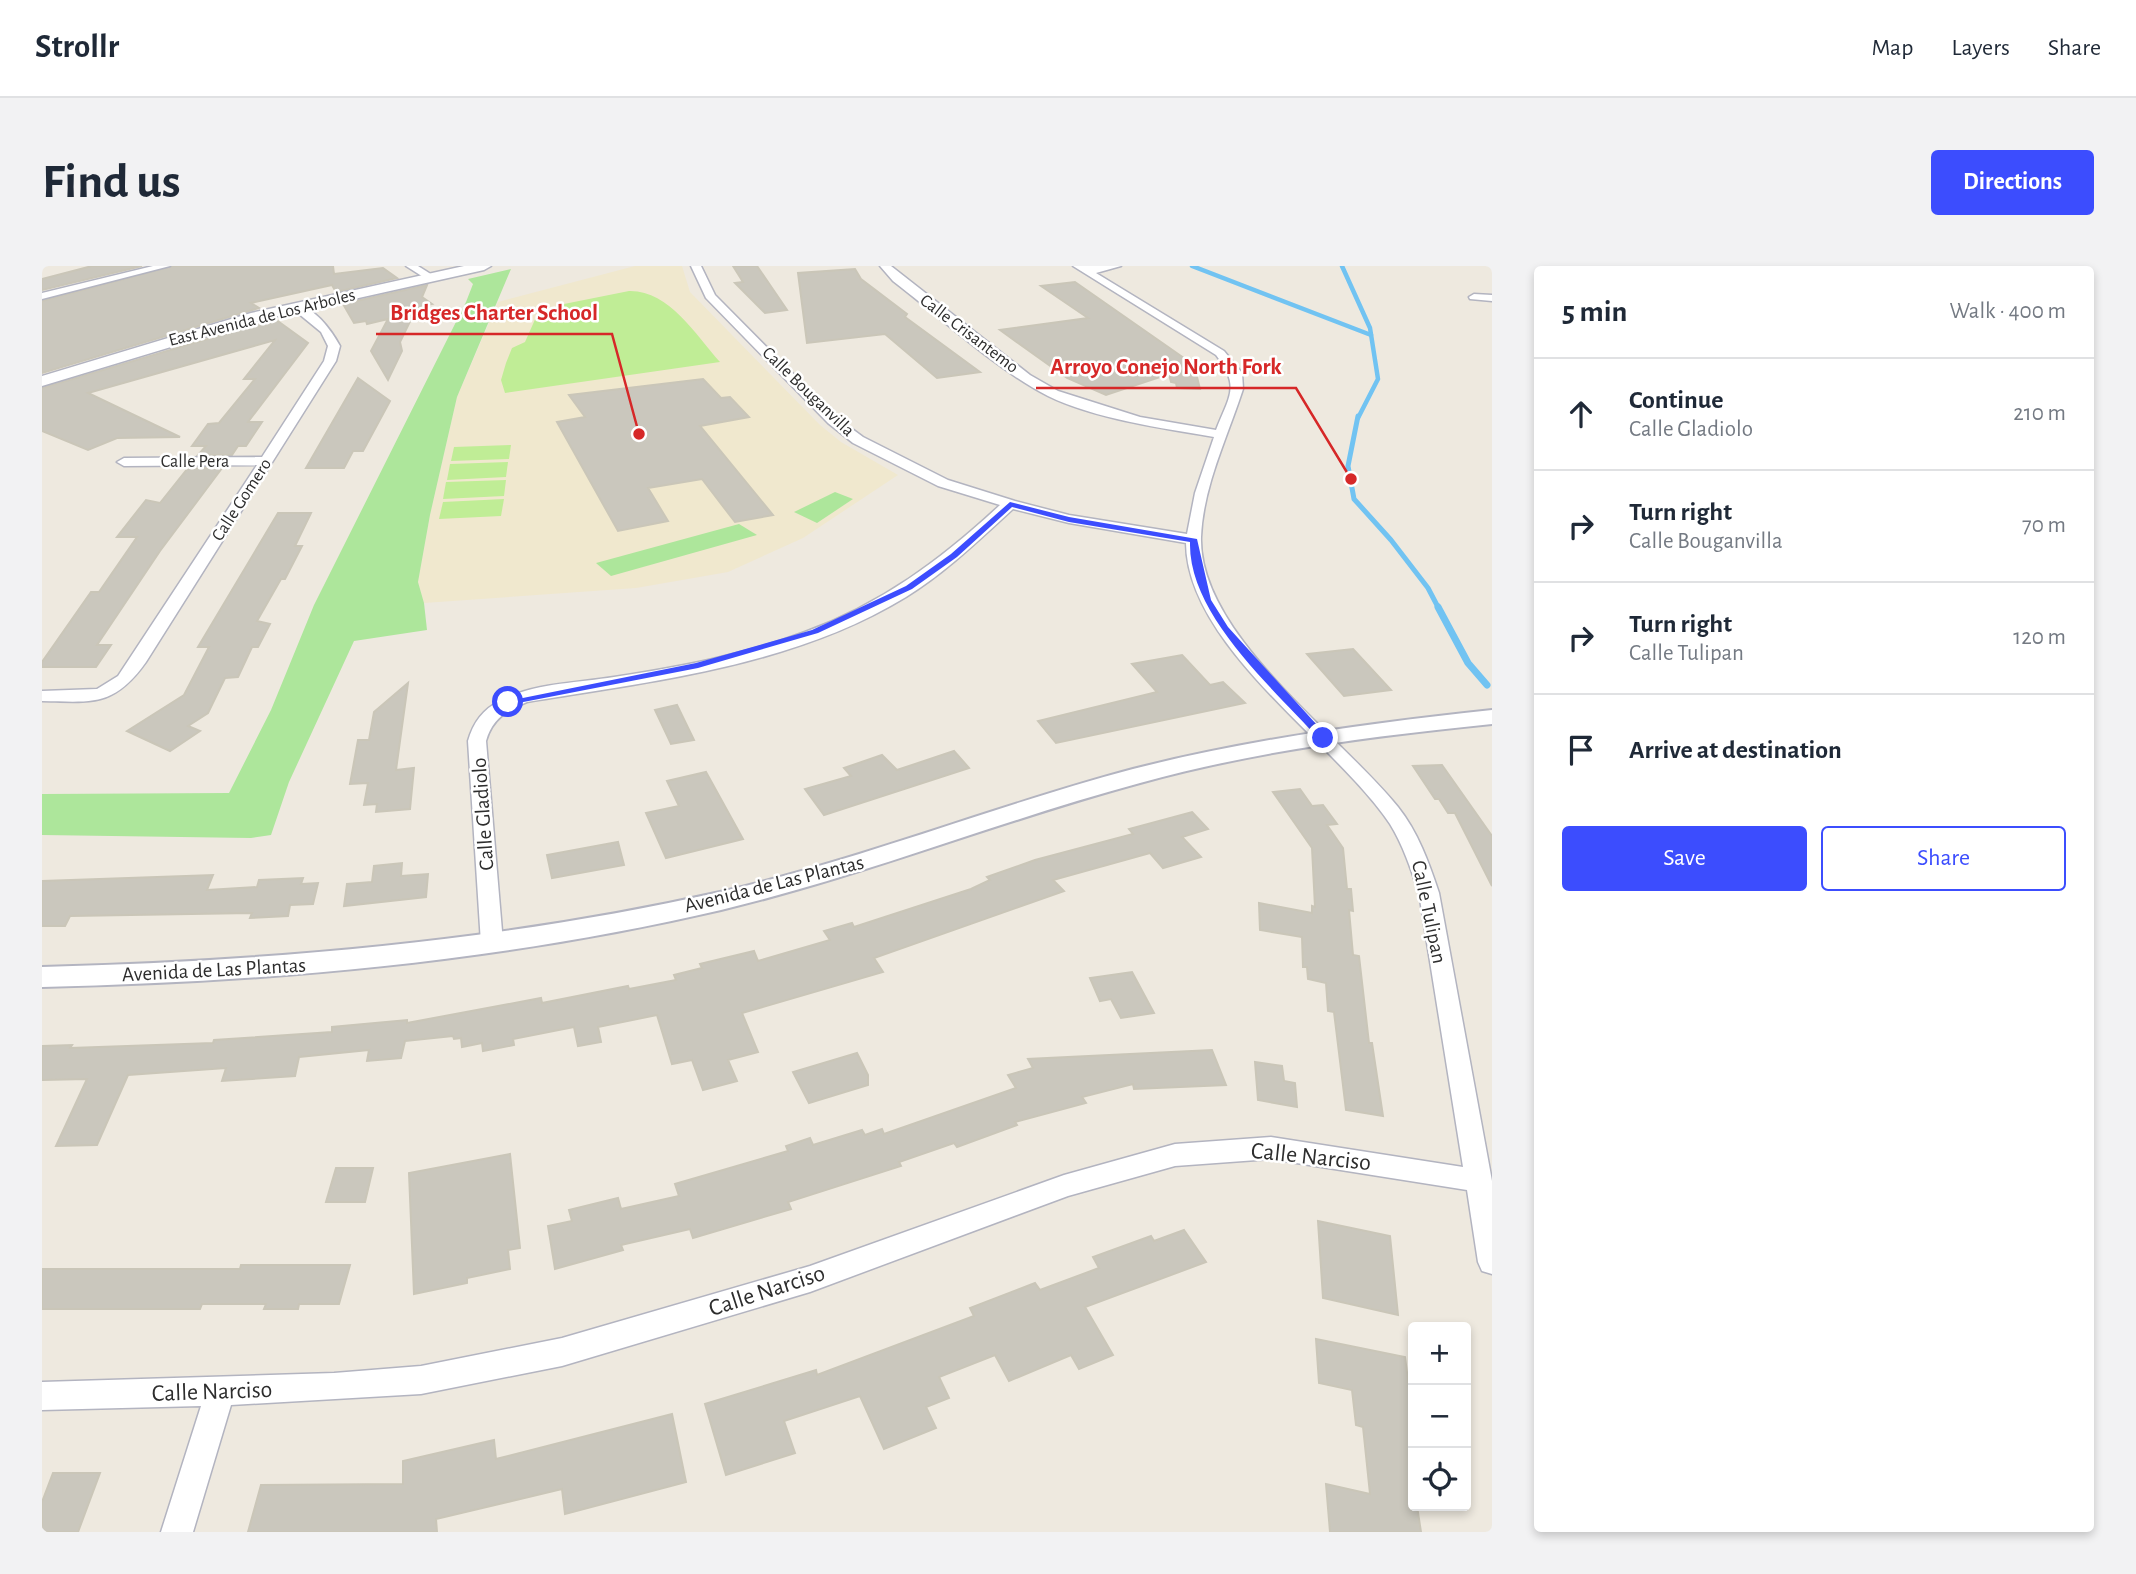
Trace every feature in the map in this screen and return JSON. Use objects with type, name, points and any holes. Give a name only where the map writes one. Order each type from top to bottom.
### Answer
[{"type":"main road","name":"East Avenida de Los Arboles","points":[[42,381],[196,332],[484,266]]},
{"type":"street","points":[[42,296],[165,266]]},
{"type":"street","points":[[411,266],[432,278]]},
{"type":"street","name":"Calle Bouganvilla","points":[[696,266],[710,296],[841,427],[858,440],[943,483],[1010,504],[1069,519],[1194,540]]},
{"type":"street","name":"Calle Crisantemo","points":[[885,266],[897,279],[1026,378],[1054,394],[1138,420],[1223,435]]},
{"type":"street","points":[[1083,269],[1115,266]]},
{"type":"street","name":"Calle Tulipan","points":[[1083,269],[1213,348],[1232,366],[1237,389],[1196,510],[1194,553],[1207,600],[1225,628],[1391,812],[1416,850],[1429,893],[1492,1262]]},
{"type":"street","points":[[1474,297],[1492,298]]},
{"type":"street","name":"Calle Gomero","points":[[42,696],[89,695],[109,691],[138,663],[330,361],[334,346],[326,330],[297,307]]},
{"type":"street","name":"Calle Pera","points":[[124,462],[267,461]]},
{"type":"street","name":"Calle Gladiolo","points":[[492,943],[477,741],[479,730],[495,710],[523,697],[724,659],[783,643],[841,621],[909,587],[954,555],[1010,504]]},
{"type":"street","name":"Avenida de Las Plantas","points":[[42,977],[164,975],[286,967],[492,943],[720,901],[857,865],[1093,788],[1219,757],[1323,738],[1492,717]]},
{"type":"street","name":"Calle Narciso","points":[[42,1396],[220,1392],[421,1380],[562,1352],[810,1279],[1064,1186],[1116,1169],[1175,1155],[1271,1148],[1479,1181]]},
{"type":"street","points":[[177,1532],[220,1392]]},
{"type":"shaded area","points":[[635,266],[682,266],[690,292],[820,425],[841,442],[898,475],[803,538],[728,572],[636,588],[424,603],[418,582],[457,397],[498,302]]},
{"type":"green space","points":[[511,269],[457,397],[418,582],[427,630],[354,641],[289,782],[271,835],[251,838],[42,835],[42,794],[229,793],[271,710],[314,605],[466,302],[473,284],[468,279]]},
{"type":"green space","points":[[629,291],[657,298],[669,306],[691,327],[720,362],[505,393],[501,380],[512,348],[525,342],[537,315],[555,311],[564,304]]},
{"type":"green space","points":[[511,445],[509,459],[451,461],[454,447]]},
{"type":"green space","points":[[508,462],[506,477],[447,480],[450,464]]},
{"type":"green space","points":[[506,480],[504,496],[443,499],[446,482]]},
{"type":"green space","points":[[835,492],[853,499],[817,523],[794,512]]},
{"type":"green space","points":[[504,499],[501,516],[439,519],[443,502]]},
{"type":"green space","points":[[739,524],[757,535],[611,576],[596,563]]},
{"type":"building","points":[[92,266],[142,266],[42,290],[42,279]]},
{"type":"building","points":[[173,266],[333,266],[334,274],[383,268],[397,278],[336,292],[332,285],[251,303],[259,308],[42,373],[42,301]]},
{"type":"building","points":[[733,266],[757,266],[787,310],[765,313],[735,283],[743,282]]},
{"type":"building","points":[[855,269],[861,279],[907,314],[905,317],[980,372],[937,378],[885,334],[807,343],[798,273]]},
{"type":"building","points":[[1075,282],[1194,365],[1200,389],[1177,388],[1176,383],[1171,382],[1169,374],[1106,395],[1067,378],[1000,330],[1088,318],[1041,286]]},
{"type":"building","points":[[427,285],[422,297],[432,304],[417,307],[400,342],[402,351],[388,380],[371,351],[388,319],[367,324],[366,321],[354,323],[343,304]]},
{"type":"building","points":[[275,319],[308,343],[248,422],[262,422],[246,446],[238,446],[232,455],[198,455],[206,446],[192,446],[208,424],[219,423],[255,379],[244,379],[275,340],[88,393],[180,437],[117,438],[88,450],[42,431],[42,388]]},
{"type":"building","points":[[358,378],[390,401],[363,451],[353,451],[344,468],[306,468]]},
{"type":"building","points":[[703,379],[721,398],[730,397],[749,417],[700,426],[773,515],[735,522],[702,479],[648,488],[668,521],[618,531],[557,422],[585,417],[569,395]]},
{"type":"building","points":[[188,468],[222,468],[160,551],[97,645],[111,645],[96,667],[42,667],[42,662],[91,592],[99,592],[137,537],[117,537],[146,500],[160,503]]},
{"type":"building","points":[[278,513],[311,513],[295,546],[302,546],[285,579],[281,579],[257,621],[270,624],[258,647],[252,647],[238,677],[225,678],[208,713],[188,726],[200,731],[170,751],[127,731],[184,695],[209,647],[198,647]]},
{"type":"building","points":[[1353,649],[1391,690],[1344,696],[1307,654]]},
{"type":"building","points":[[1182,655],[1210,685],[1223,682],[1245,703],[1056,743],[1038,721],[1157,692],[1132,664]]},
{"type":"building","points":[[408,683],[396,770],[414,768],[410,809],[376,812],[377,804],[364,805],[368,783],[350,784],[358,740],[369,740],[374,712]]},
{"type":"building","points":[[677,705],[694,740],[671,744],[655,710]]},
{"type":"building","points":[[954,751],[969,768],[824,815],[805,789],[851,776],[844,768],[882,755],[897,770]]},
{"type":"building","points":[[1442,765],[1492,836],[1492,886],[1455,813],[1448,813],[1439,799],[1435,799],[1413,766]]},
{"type":"building","points":[[706,772],[743,839],[666,858],[646,813],[679,806],[667,781]]},
{"type":"building","points":[[1300,789],[1312,806],[1323,805],[1337,824],[1327,825],[1343,848],[1347,889],[1351,889],[1353,911],[1349,910],[1353,955],[1359,956],[1369,1043],[1372,1043],[1383,1116],[1346,1110],[1334,1012],[1328,1011],[1326,983],[1308,979],[1307,967],[1303,967],[1302,937],[1260,930],[1259,903],[1312,913],[1312,906],[1315,907],[1312,848],[1273,792]]},
{"type":"building","points":[[1192,812],[1208,829],[1182,837],[1201,857],[1163,868],[1150,853],[1053,880],[1064,891],[874,958],[883,972],[742,1013],[758,1052],[728,1060],[737,1081],[703,1090],[692,1060],[672,1064],[657,1015],[598,1027],[601,1042],[578,1046],[574,1027],[513,1039],[514,1045],[483,1051],[482,1043],[462,1047],[461,1038],[454,1039],[453,1036],[405,1041],[401,1058],[367,1061],[369,1050],[299,1057],[295,1076],[222,1081],[226,1068],[128,1075],[97,1145],[56,1146],[87,1079],[42,1080],[42,1046],[72,1045],[70,1048],[213,1043],[214,1040],[332,1032],[332,1027],[407,1020],[407,1023],[541,998],[542,1003],[628,986],[629,989],[676,980],[674,975],[702,968],[700,964],[754,951],[758,961],[830,940],[824,931],[852,923],[854,927],[971,889],[990,880],[987,877],[1035,860],[1133,834],[1129,829]]},
{"type":"building","points":[[618,842],[624,865],[552,878],[547,855]]},
{"type":"building","points":[[402,863],[401,876],[428,874],[426,897],[344,906],[347,884],[372,882],[374,866]]},
{"type":"building","points":[[213,875],[207,890],[257,887],[259,880],[303,878],[301,884],[318,883],[313,904],[290,905],[288,916],[250,918],[252,913],[70,916],[65,926],[42,926],[42,881]]},
{"type":"building","points":[[1132,972],[1154,1013],[1121,1018],[1111,999],[1100,1001],[1090,978]]},
{"type":"building","points":[[1212,1050],[1226,1085],[1134,1089],[1133,1084],[1082,1097],[1086,1103],[1015,1122],[1017,1125],[957,1147],[954,1143],[899,1162],[901,1166],[788,1202],[791,1209],[693,1238],[690,1229],[621,1245],[623,1250],[555,1269],[548,1226],[572,1221],[569,1210],[618,1198],[621,1209],[679,1196],[675,1184],[788,1151],[786,1146],[810,1138],[813,1145],[862,1130],[865,1135],[882,1129],[884,1134],[1016,1088],[1008,1075],[1033,1068],[1028,1059]]},
{"type":"building","points":[[857,1053],[868,1075],[868,1085],[809,1103],[793,1072]]},
{"type":"building","points":[[1255,1062],[1282,1066],[1284,1081],[1295,1083],[1297,1107],[1258,1100]]},
{"type":"building","points":[[510,1154],[520,1248],[508,1250],[510,1269],[467,1278],[467,1283],[414,1294],[409,1173]]},
{"type":"building","points":[[336,1168],[373,1168],[365,1202],[326,1202]]},
{"type":"building","points":[[1318,1221],[1390,1236],[1398,1315],[1323,1298]]},
{"type":"building","points":[[1184,1230],[1206,1262],[1085,1307],[1113,1355],[1079,1369],[1071,1355],[1009,1381],[995,1355],[939,1377],[949,1398],[926,1407],[936,1428],[884,1449],[860,1396],[784,1421],[795,1453],[726,1475],[705,1404],[816,1370],[817,1375],[974,1316],[970,1308],[1035,1283],[1040,1290],[1099,1268],[1093,1257],[1151,1236],[1154,1241]]},
{"type":"building","points":[[241,1265],[350,1265],[339,1304],[299,1304],[298,1309],[264,1309],[266,1304],[202,1304],[200,1309],[42,1309],[42,1269],[240,1269]]},
{"type":"building","points":[[1316,1339],[1405,1357],[1408,1380],[1408,1511],[1418,1511],[1421,1532],[1330,1532],[1326,1484],[1370,1494],[1363,1427],[1356,1425],[1352,1390],[1319,1383]]},
{"type":"building","points":[[672,1414],[686,1482],[565,1514],[562,1489],[436,1519],[437,1532],[248,1532],[261,1485],[403,1484],[403,1461],[494,1440],[496,1459]]},
{"type":"building","points":[[53,1473],[100,1473],[78,1532],[42,1532],[42,1502]]},
{"type":"waterway","points":[[1192,266],[1371,335]]},
{"type":"waterway","points":[[1342,266],[1370,328],[1378,379],[1358,418]]},
{"type":"waterway","points":[[1358,416],[1348,466],[1354,499],[1391,540],[1428,588],[1439,609]]},
{"type":"waterway","points":[[1438,607],[1468,663],[1487,685]]},
{"type":"place","name":"Bridges Charter School","points":[[639,434]]},
{"type":"place","name":"Arroyo Conejo North Fork","points":[[1351,479]]},
{"type":"route","points":[[508,702],[523,697],[698,666],[815,632],[896,596],[954,555],[1010,504],[1069,519],[1194,540],[1194,553],[1207,600],[1225,628],[1323,738]]}]
